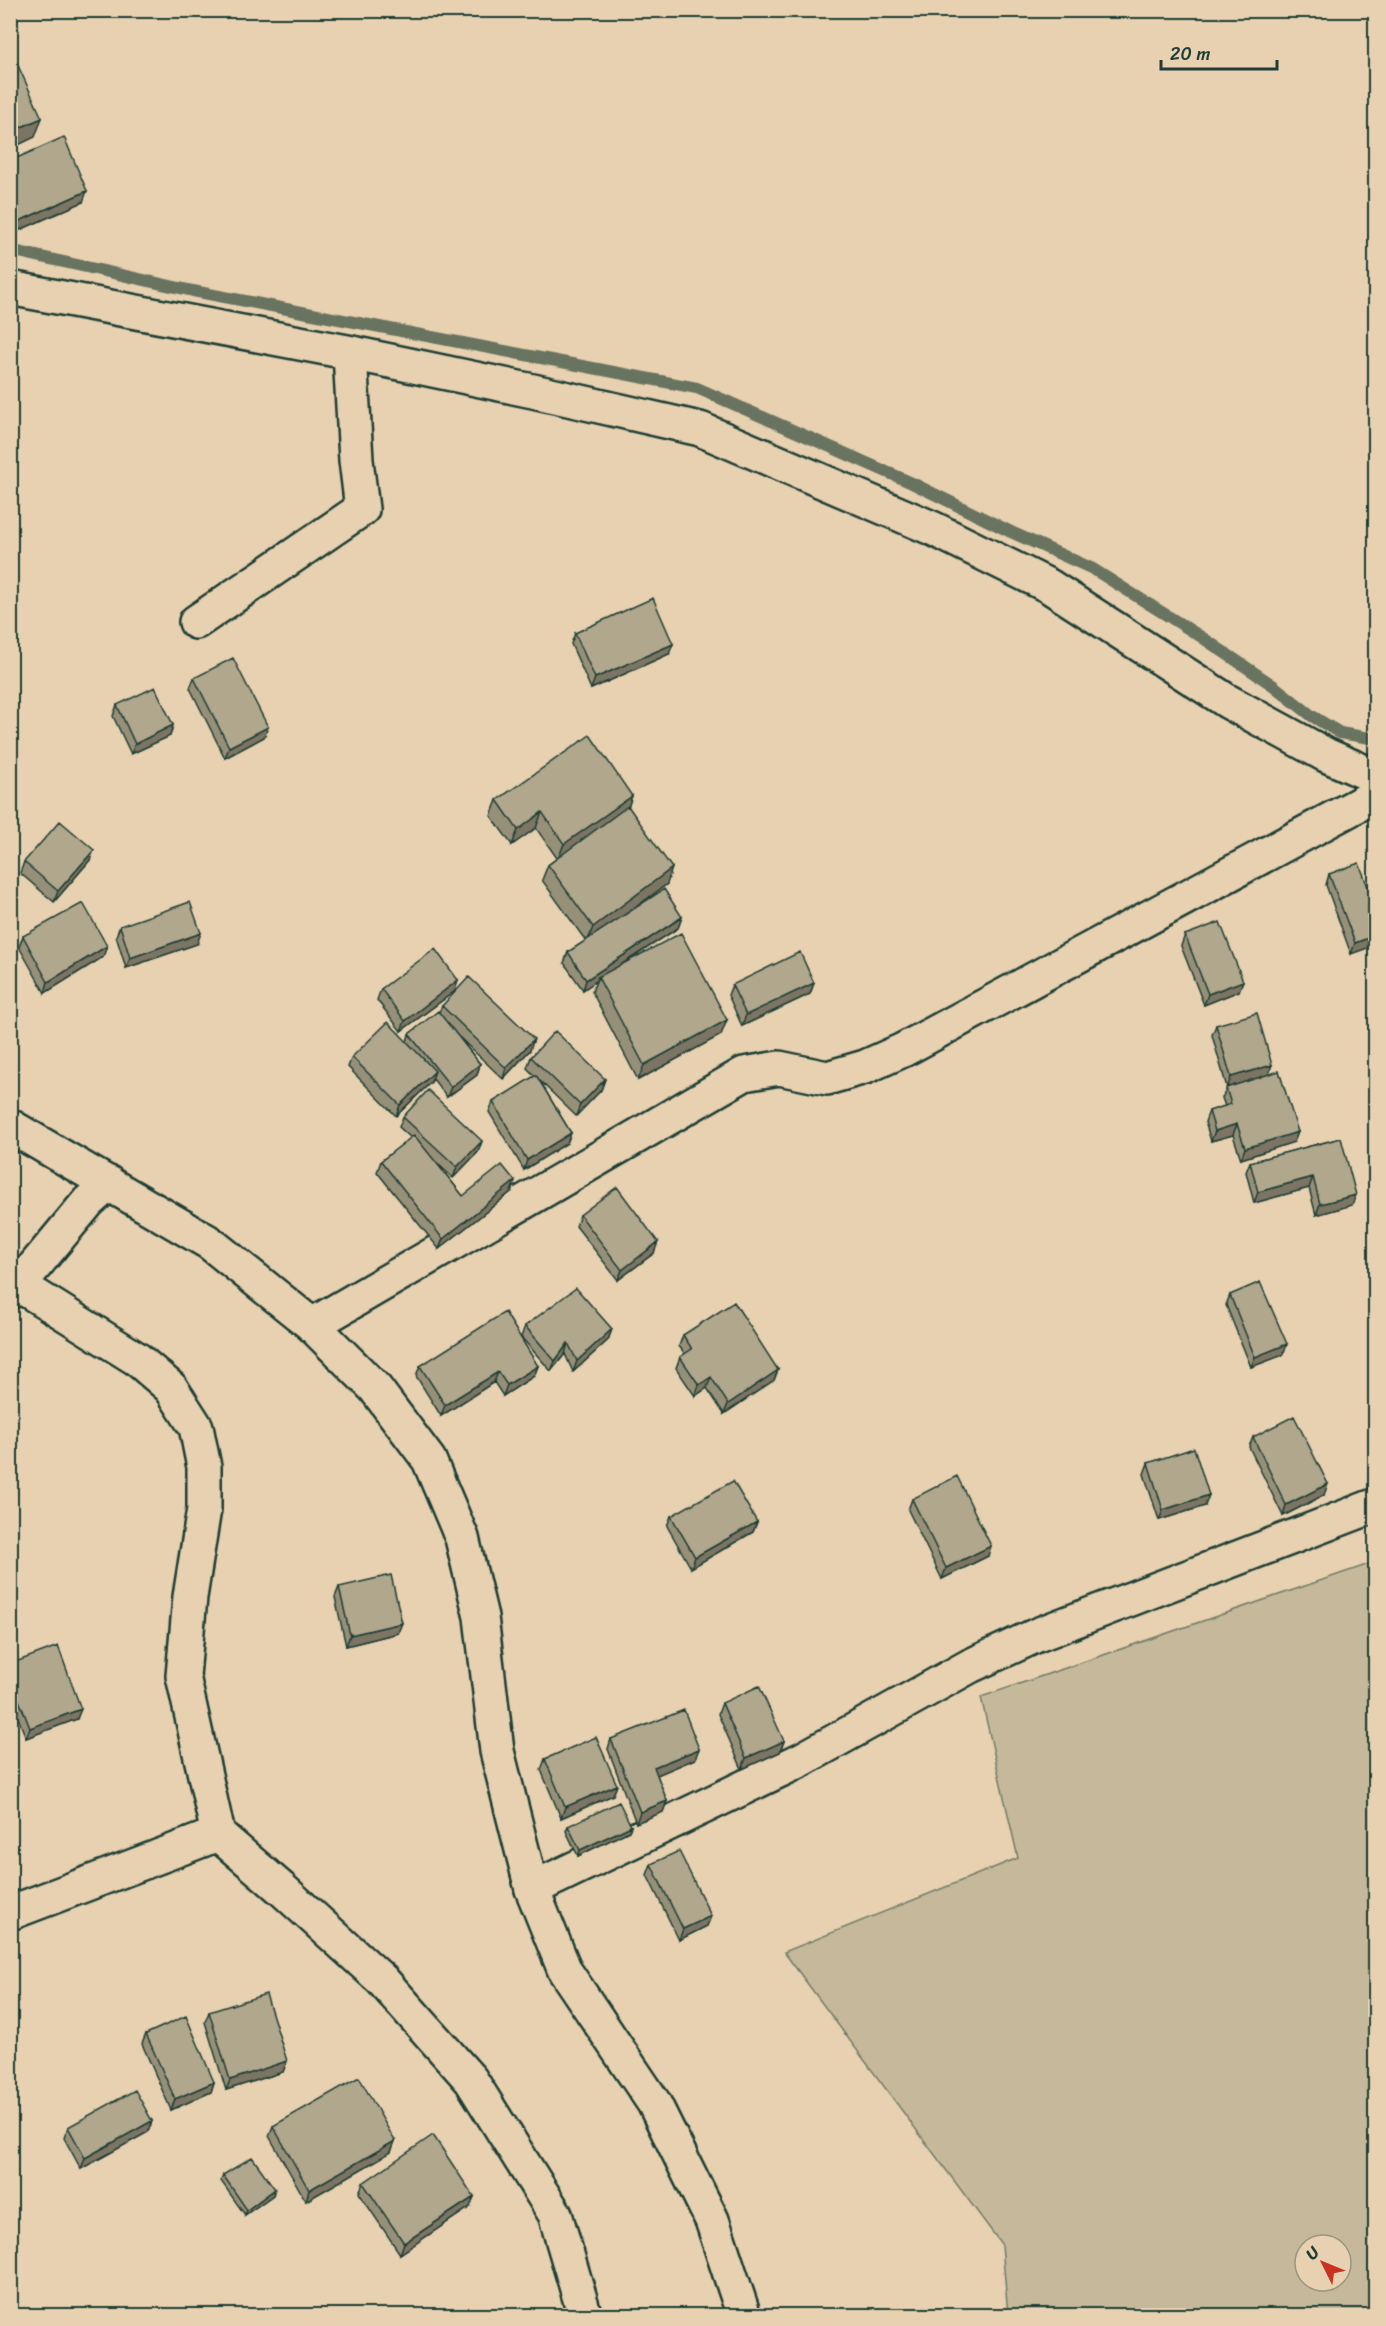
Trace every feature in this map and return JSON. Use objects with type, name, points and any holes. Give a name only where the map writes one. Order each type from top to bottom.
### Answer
[{"type":"street","points":[[10,288],[350,353],[700,429],[934,529],[1049,586],[1227,701],[1326,755],[1376,777]]},
{"type":"street","points":[[196,622],[362,509],[350,353]]},
{"type":"street","points":[[312,1325],[744,1074],[779,1068],[827,1078],[865,1067],[913,1045],[1376,795]]},
{"type":"street","points":[[10,1126],[98,1193],[210,1243],[312,1325],[375,1388],[429,1460],[462,1538],[481,1617],[497,1751],[532,1889],[565,1971],[654,2103],[712,2220],[744,2316]]},
{"type":"street","points":[[98,1193],[19,1284],[137,1359],[171,1388],[196,1427],[204,1467],[204,1509],[190,1597],[183,1676],[218,1834],[382,1980],[471,2080],[555,2214],[585,2316]]},
{"type":"street","points":[[532,1889],[801,1760],[970,1666],[998,1653],[1080,1618],[1376,1505]]},
{"type":"street","points":[[10,1913],[218,1834]]},
{"type":"shaded area","points":[[1375,1562],[1375,2315],[1008,2315],[1002,2245],[784,1952],[1018,1858],[981,1697]]},
{"type":"building","points":[[10,48],[42,118],[10,132]]},
{"type":"building","points":[[64,137],[87,191],[17,222],[10,207],[10,161]]},
{"type":"building","points":[[653,598],[673,644],[595,678],[575,633]]},
{"type":"building","points":[[233,658],[268,727],[229,747],[194,678]]},
{"type":"building","points":[[155,687],[173,725],[135,744],[117,705]]},
{"type":"building","points":[[590,735],[632,796],[564,844],[542,812],[518,830],[497,800]]},
{"type":"building","points":[[628,806],[672,868],[593,927],[548,865]]},
{"type":"building","points":[[60,821],[94,850],[58,891],[24,862]]},
{"type":"building","points":[[1359,863],[1376,908],[1376,935],[1355,943],[1329,874]]},
{"type":"building","points":[[664,889],[682,917],[586,980],[568,952]]},
{"type":"building","points":[[190,902],[201,933],[130,958],[120,926]]},
{"type":"building","points":[[83,903],[107,946],[48,982],[23,936]]},
{"type":"building","points":[[1220,922],[1243,981],[1208,994],[1185,935]]},
{"type":"building","points":[[681,933],[727,1020],[644,1065],[598,977]]},
{"type":"building","points":[[435,949],[458,980],[405,1021],[381,989]]},
{"type":"building","points":[[800,952],[814,983],[746,1015],[732,985]]},
{"type":"building","points":[[469,977],[534,1039],[506,1068],[442,1006]]},
{"type":"building","points":[[438,1011],[480,1064],[451,1087],[409,1034]]},
{"type":"building","points":[[1257,1013],[1272,1065],[1231,1077],[1216,1025]]},
{"type":"building","points":[[388,1022],[435,1071],[400,1105],[352,1057]]},
{"type":"building","points":[[555,1031],[605,1079],[580,1105],[531,1057]]},
{"type":"building","points":[[1279,1071],[1298,1132],[1245,1148],[1237,1124],[1215,1131],[1209,1111],[1231,1104],[1226,1088]]},
{"type":"building","points":[[536,1075],[571,1133],[527,1160],[493,1102]]},
{"type":"building","points":[[428,1090],[482,1141],[457,1167],[403,1117]]},
{"type":"building","points":[[414,1135],[463,1196],[502,1165],[515,1181],[443,1239],[381,1161]]},
{"type":"building","points":[[1341,1138],[1356,1195],[1320,1204],[1313,1177],[1258,1192],[1250,1162]]},
{"type":"building","points":[[617,1187],[658,1242],[622,1270],[580,1215]]},
{"type":"building","points":[[1260,1282],[1287,1344],[1255,1357],[1230,1295]]},
{"type":"building","points":[[576,1288],[612,1329],[577,1361],[568,1343],[555,1361],[525,1326]]},
{"type":"building","points":[[734,1302],[778,1370],[728,1404],[711,1377],[699,1385],[680,1357],[692,1349],[683,1335]]},
{"type":"building","points":[[505,1312],[538,1366],[507,1385],[498,1372],[445,1405],[420,1366]]},
{"type":"building","points":[[1294,1416],[1328,1484],[1286,1505],[1253,1437]]},
{"type":"building","points":[[1194,1448],[1209,1495],[1163,1510],[1148,1463]]},
{"type":"building","points":[[957,1476],[991,1546],[946,1568],[912,1499]]},
{"type":"building","points":[[733,1481],[757,1522],[695,1557],[671,1516]]},
{"type":"building","points":[[391,1575],[402,1623],[350,1635],[339,1587]]},
{"type":"building","points":[[58,1646],[81,1709],[30,1728],[10,1677],[10,1664]]},
{"type":"building","points":[[759,1686],[784,1741],[746,1758],[722,1703]]},
{"type":"building","points":[[684,1710],[699,1749],[654,1767],[667,1801],[640,1812],[611,1739]]},
{"type":"building","points":[[596,1737],[617,1785],[565,1807],[545,1759]]},
{"type":"building","points":[[619,1802],[631,1826],[580,1850],[568,1826]]},
{"type":"building","points":[[679,1851],[711,1916],[683,1929],[651,1864]]},
{"type":"building","points":[[266,1994],[287,2061],[230,2080],[209,2012]]},
{"type":"building","points":[[186,2016],[214,2082],[175,2099],[146,2034]]},
{"type":"building","points":[[359,2077],[395,2141],[309,2190],[273,2126]]},
{"type":"building","points":[[135,2090],[152,2121],[85,2158],[68,2127]]},
{"type":"building","points":[[433,2135],[474,2197],[404,2243],[363,2183]]},
{"type":"building","points":[[252,2157],[275,2189],[247,2210],[223,2175]]},
{"type":"waterway","points":[[10,250],[193,291],[697,388],[912,483],[1093,569],[1203,638],[1274,686],[1312,716],[1340,733],[1376,739]]}]
